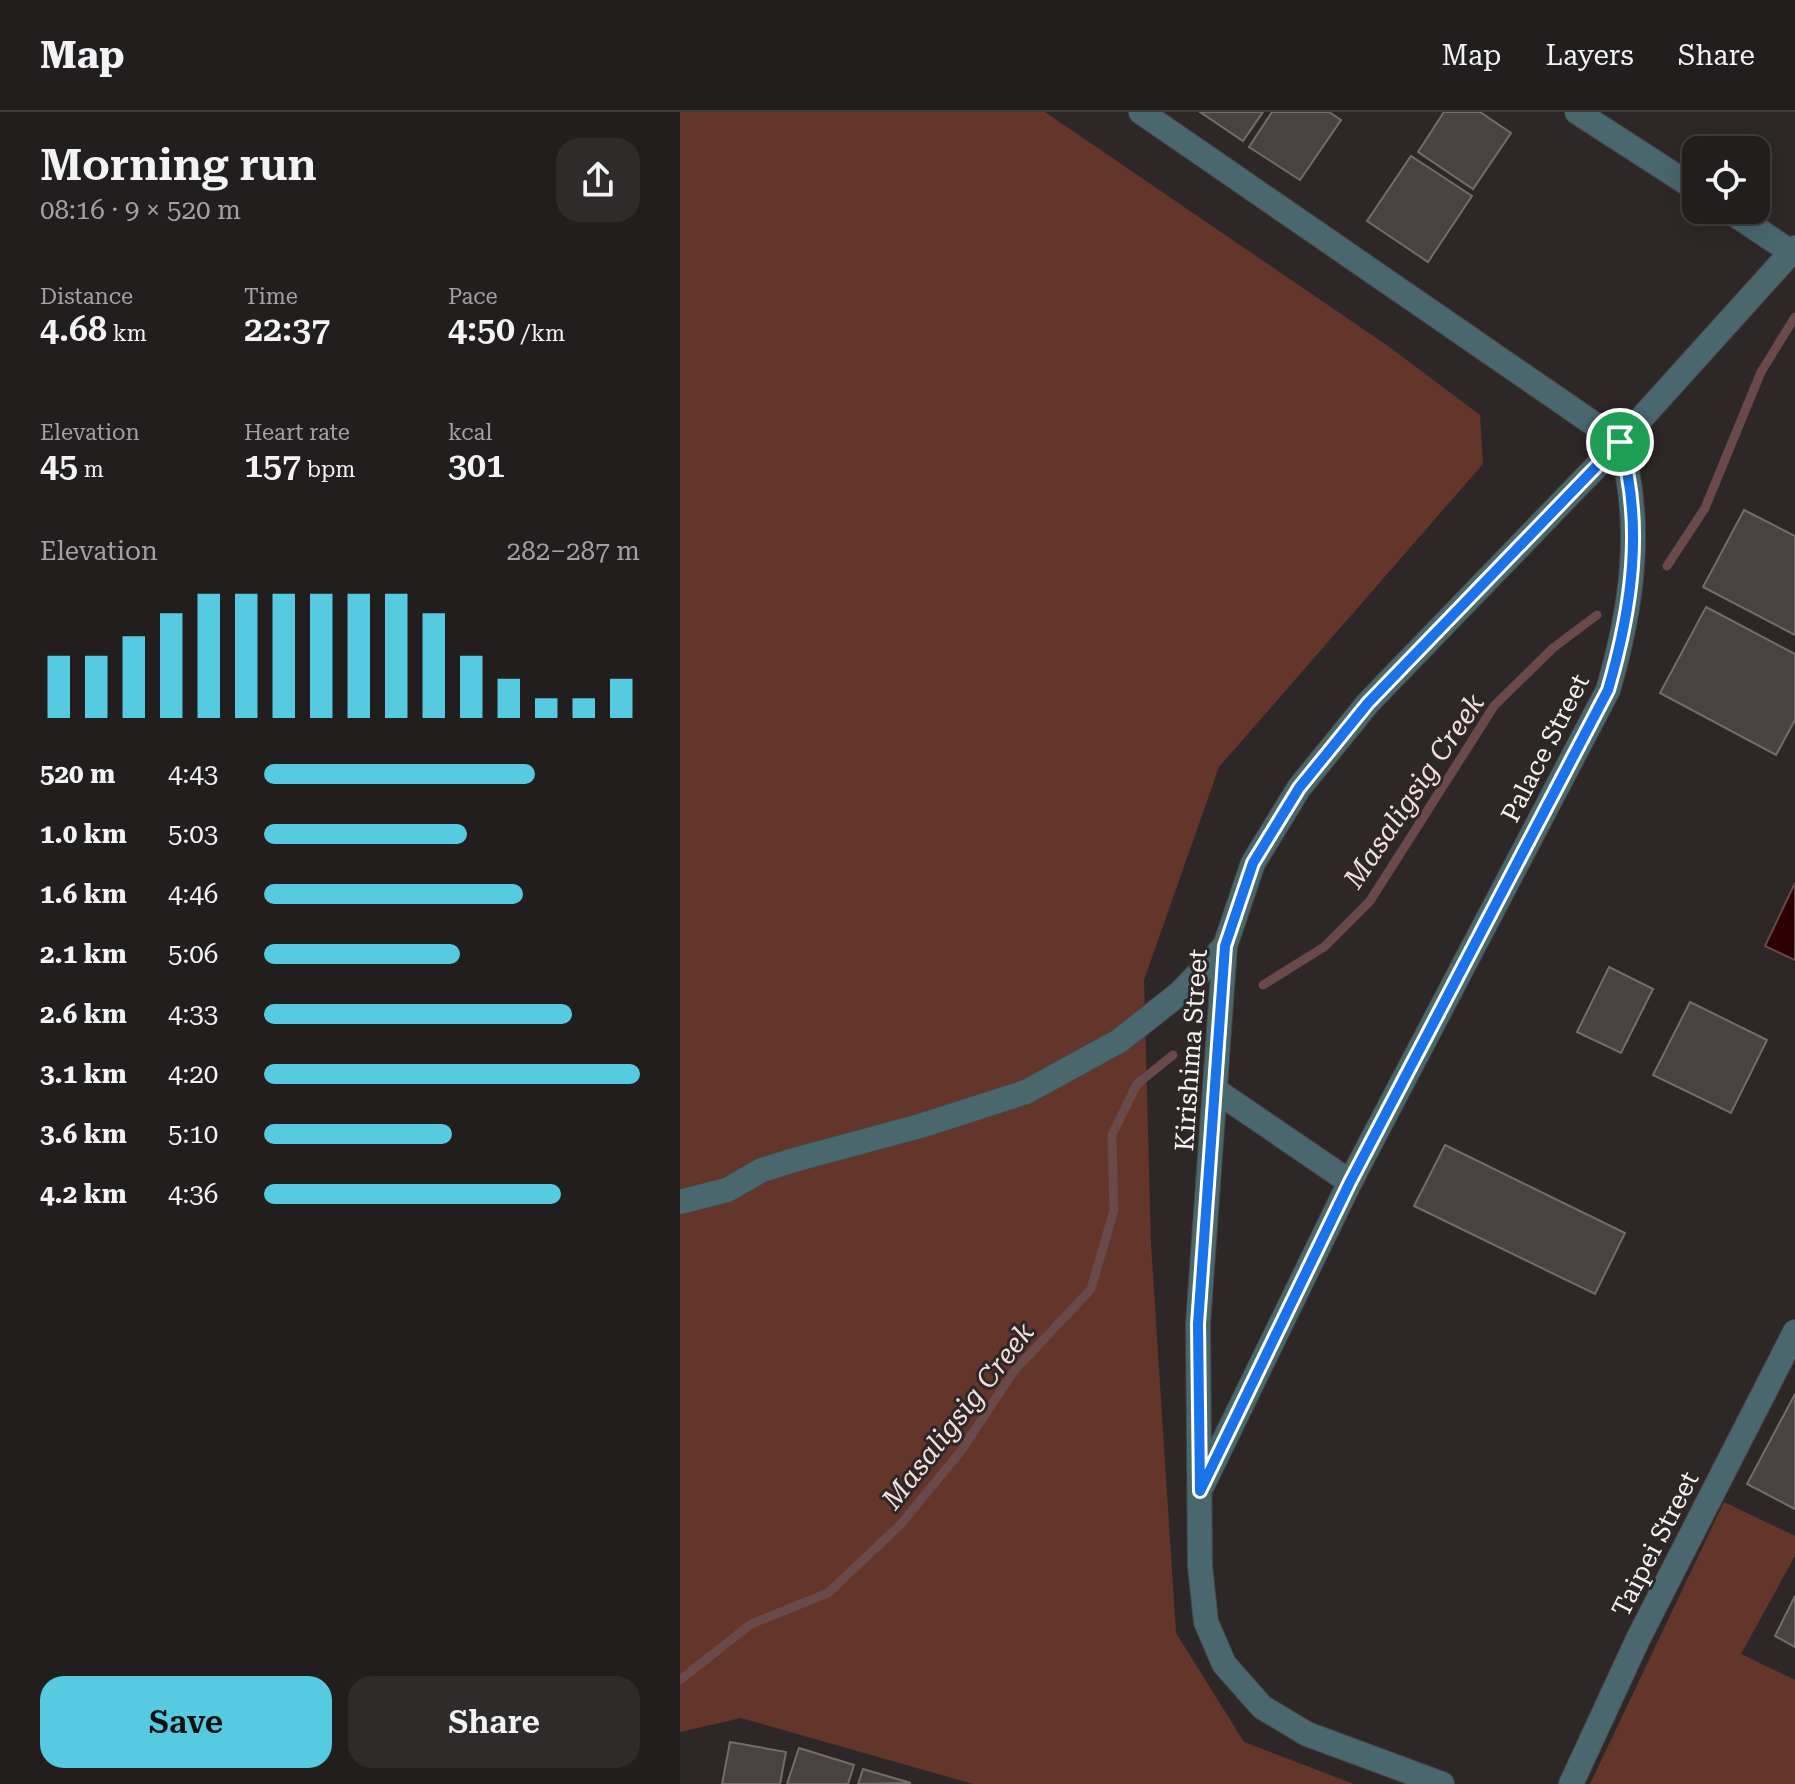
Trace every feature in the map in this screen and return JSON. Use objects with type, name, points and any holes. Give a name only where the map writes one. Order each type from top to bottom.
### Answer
[{"type":"street","points":[[1141,112],[1620,442]]},
{"type":"street","points":[[1577,112],[1682,180]]},
{"type":"street","points":[[1751,224],[1793,250]]},
{"type":"street","name":"Kirishima Street","points":[[1442,1784],[1307,1734],[1262,1707],[1224,1664],[1206,1622],[1200,1566],[1198,1324],[1225,946],[1253,863],[1299,788],[1368,703],[1620,442],[1793,250]]},
{"type":"street","name":"Palace Street","points":[[1200,1491],[1350,1182],[1608,690],[1624,636],[1633,565],[1634,513],[1629,474],[1620,442]]},
{"type":"street","points":[[680,1202],[727,1190],[762,1170],[920,1126],[1026,1092],[1119,1041],[1180,993],[1225,946]]},
{"type":"street","points":[[1215,1090],[1350,1182]]},
{"type":"street","name":"Taipei Street","points":[[1571,1784],[1639,1637],[1795,1332]]},
{"type":"shaded area","points":[[680,112],[1045,112],[1388,346],[1480,415],[1483,464],[1219,767],[1144,980],[1151,1244],[1176,1633],[1244,1742],[1354,1784],[973,1784],[741,1718],[680,1732]]},
{"type":"shaded area","points":[[1795,883],[1795,960],[1765,946]]},
{"type":"shaded area","points":[[1724,1502],[1795,1536],[1795,1556],[1741,1654],[1795,1680],[1795,1784],[1590,1784]]},
{"type":"building","points":[[1200,112],[1263,112],[1243,141]]},
{"type":"building","points":[[1272,112],[1329,112],[1341,120],[1300,180],[1249,147]]},
{"type":"building","points":[[1444,112],[1480,112],[1511,133],[1473,189],[1418,152]]},
{"type":"building","points":[[1411,156],[1472,196],[1428,262],[1367,221]]},
{"type":"building","points":[[1744,510],[1795,536],[1795,635],[1703,587]]},
{"type":"building","points":[[1706,607],[1795,654],[1795,720],[1776,755],[1660,693]]},
{"type":"building","points":[[1609,967],[1653,989],[1621,1053],[1577,1032]]},
{"type":"building","points":[[1690,1002],[1767,1040],[1731,1113],[1653,1075]]},
{"type":"building","points":[[1445,1145],[1625,1233],[1595,1294],[1414,1206]]},
{"type":"building","points":[[1795,1394],[1795,1509],[1747,1484]]},
{"type":"building","points":[[1795,1596],[1795,1647],[1775,1636]]},
{"type":"building","points":[[730,1742],[786,1752],[780,1784],[722,1784]]},
{"type":"building","points":[[799,1748],[854,1765],[848,1784],[787,1784]]},
{"type":"building","points":[[863,1769],[911,1783],[858,1784]]},
{"type":"waterway","name":"Masaligsig Creek","points":[[1667,566],[1705,508],[1761,372],[1795,317]]},
{"type":"waterway","name":"Masaligsig Creek","points":[[1263,985],[1324,947],[1370,901],[1494,706],[1553,648],[1597,615]]},
{"type":"waterway","name":"Masaligsig Creek","points":[[680,1680],[751,1624],[828,1593],[900,1525],[961,1451],[1014,1371],[1091,1289],[1114,1210],[1112,1135],[1137,1084],[1173,1055]]},
{"type":"route","points":[[1620,442],[1629,474],[1634,513],[1633,565],[1624,636],[1608,690],[1350,1182],[1200,1491],[1198,1324],[1225,946],[1253,863],[1299,788],[1368,703],[1620,442]]}]
